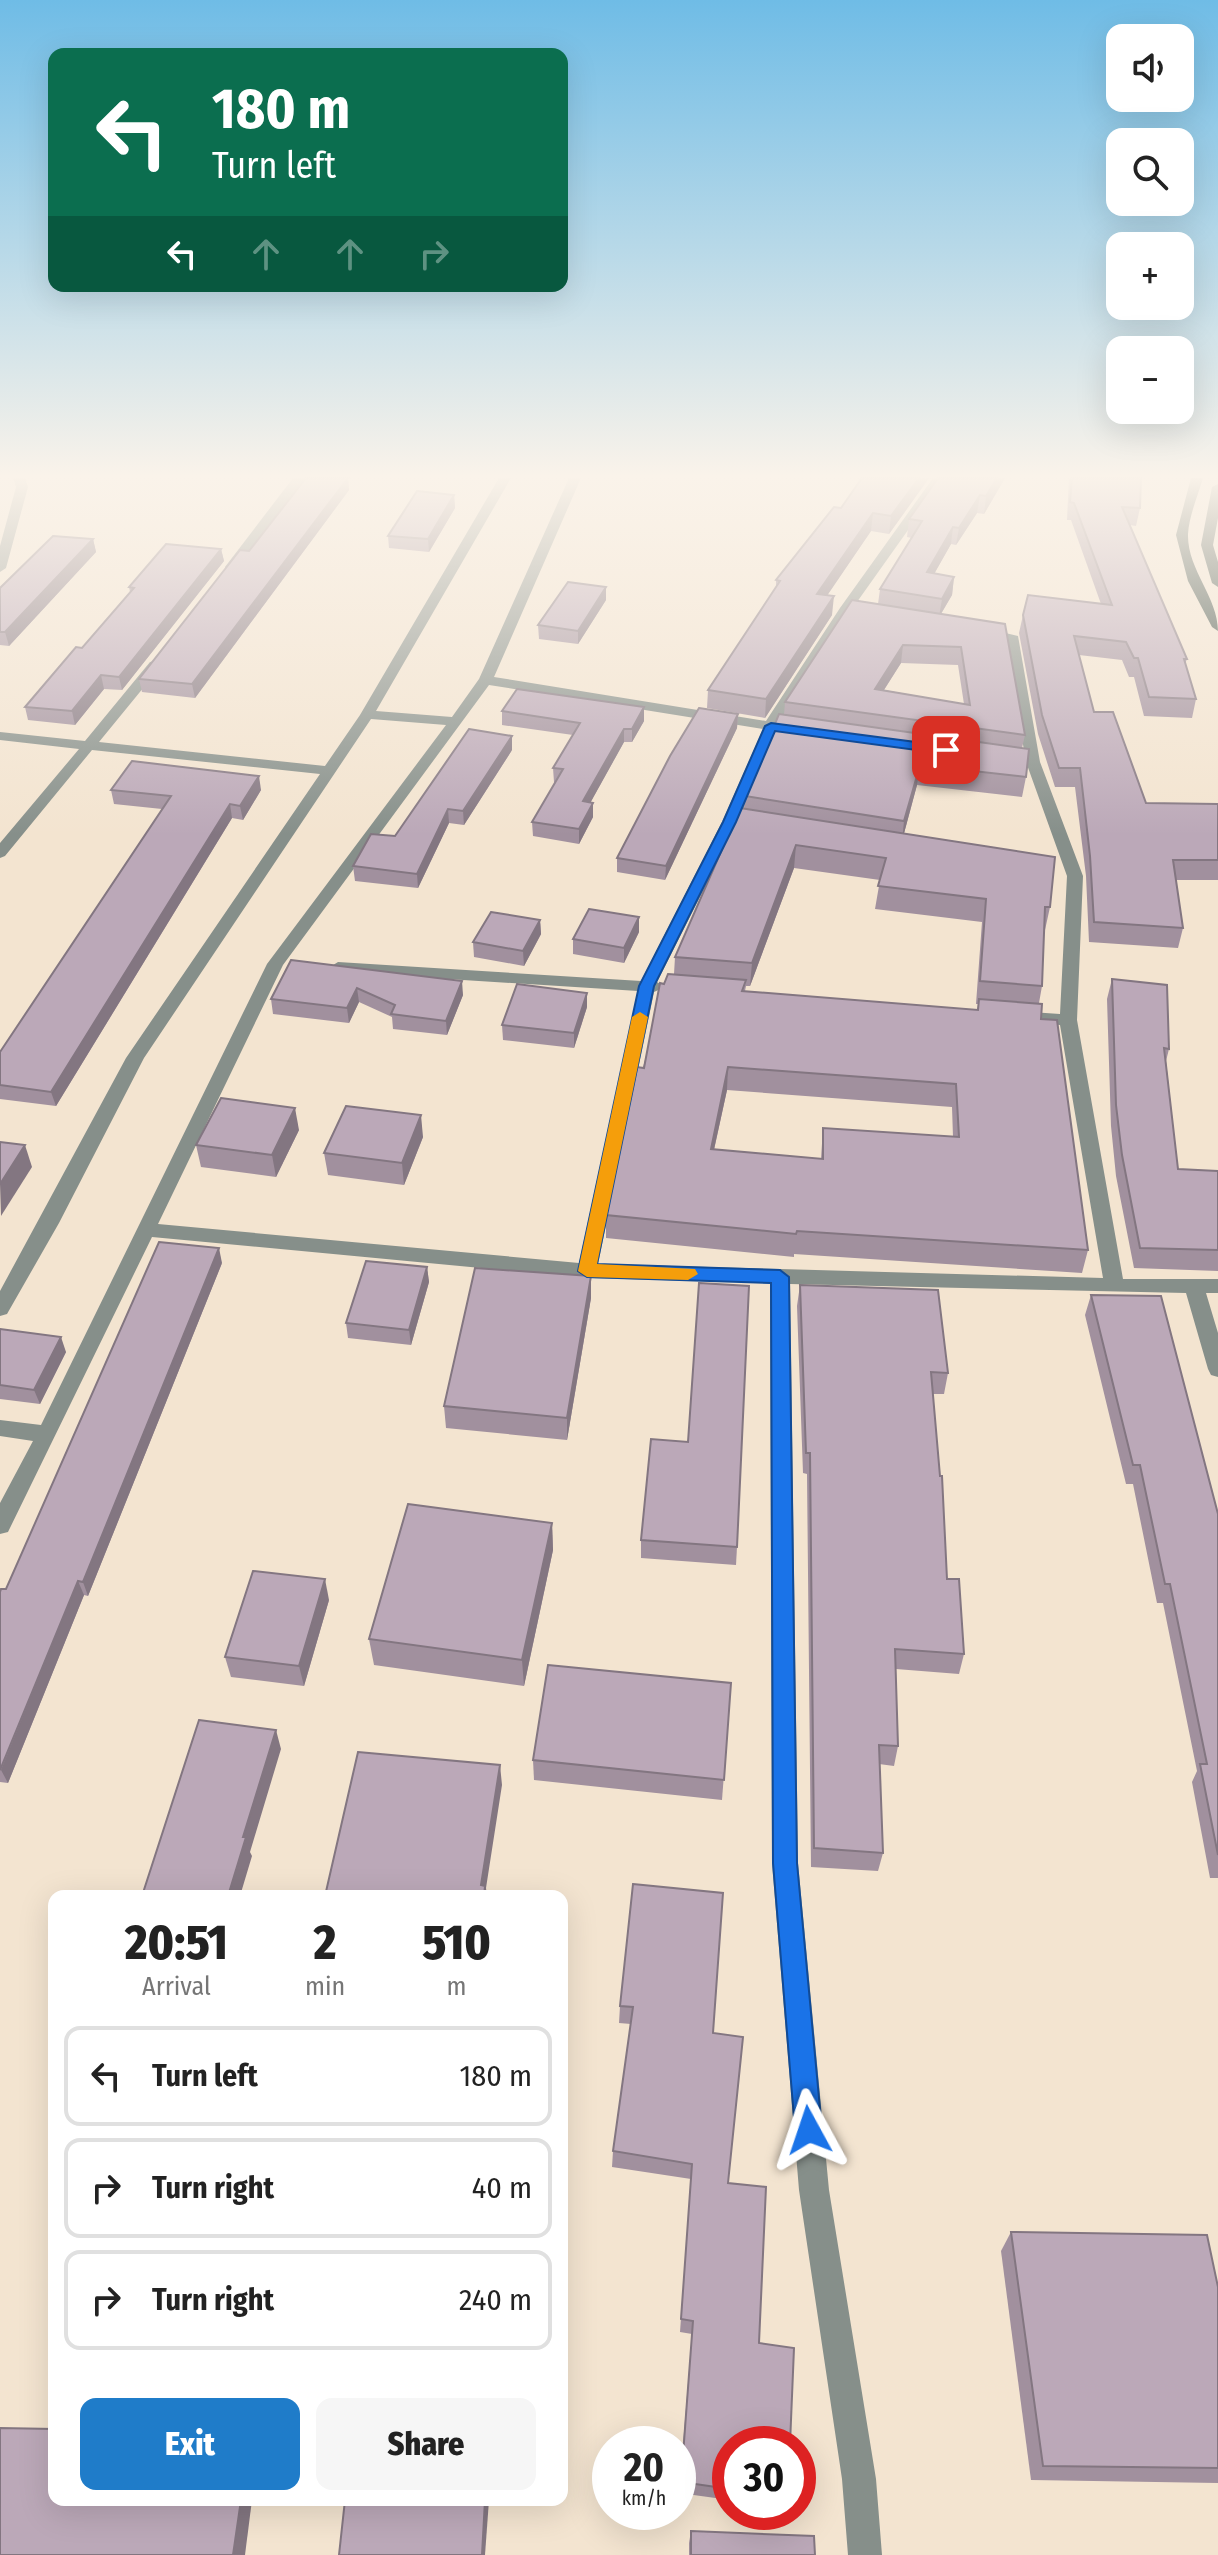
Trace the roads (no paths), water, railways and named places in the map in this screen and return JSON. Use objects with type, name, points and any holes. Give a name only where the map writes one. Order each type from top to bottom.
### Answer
[{"type":"main road","points":[[1202,597],[1218,627]]},
{"type":"street","points":[[0,1309],[49,1223],[135,1058],[367,715],[436,597]]},
{"type":"street","points":[[0,1525],[146,1230],[283,964],[486,680],[522,597]]},
{"type":"street","points":[[587,1271],[647,986],[737,823],[771,726],[862,597]]},
{"type":"street","points":[[966,628],[1011,636],[1025,761],[1067,875],[1068,1020],[1114,1286]]},
{"type":"street","points":[[0,853],[166,650]]},
{"type":"street","points":[[486,680],[802,731]]},
{"type":"street","points":[[367,715],[454,721]]},
{"type":"street","points":[[0,736],[329,771]]},
{"type":"street","points":[[322,966],[678,989]]},
{"type":"street","points":[[1006,1015],[1068,1020]]},
{"type":"street","points":[[146,1230],[587,1271],[1114,1286],[1218,1286]]},
{"type":"street","points":[[780,1277],[785,1863],[814,2190],[859,2479],[865,2555]]},
{"type":"street","points":[[1194,1285],[1218,1369]]},
{"type":"street","points":[[0,1428],[47,1434]]}]
